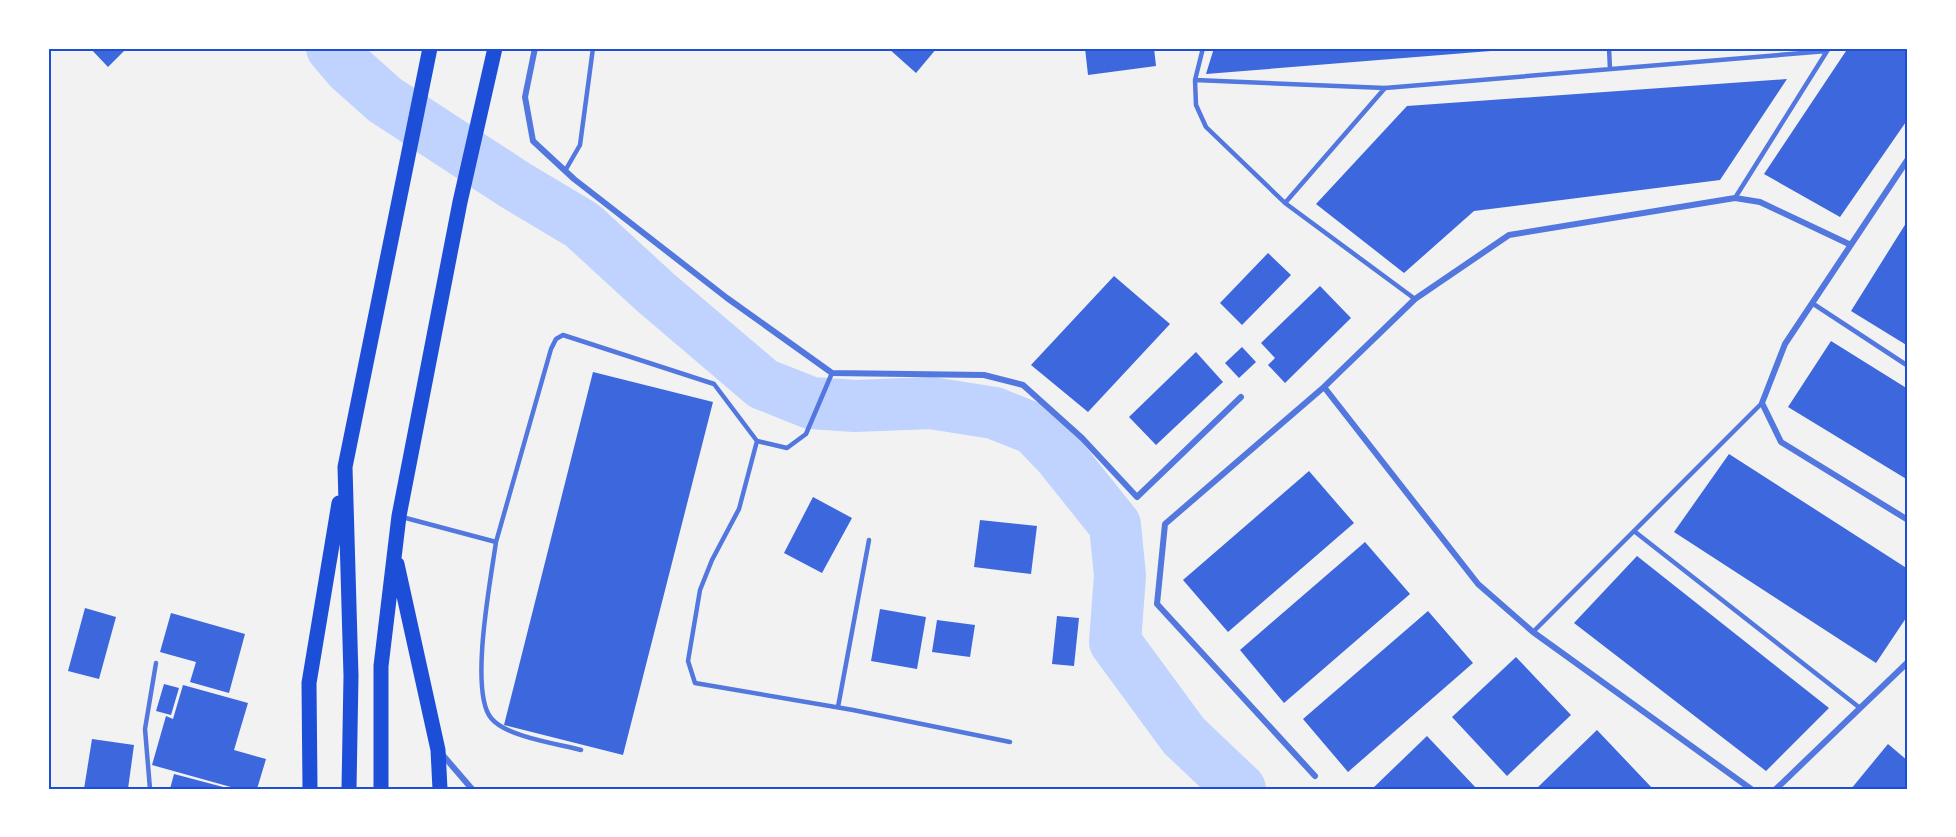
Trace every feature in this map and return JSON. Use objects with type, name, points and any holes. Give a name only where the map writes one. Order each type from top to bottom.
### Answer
[{"type":"main road","points":[[310,789],[309,683],[345,467],[430,48]]},
{"type":"main road","points":[[381,789],[381,666],[399,516],[460,202],[495,48]]},
{"type":"main road","points":[[345,467],[351,676],[349,789]]},
{"type":"main road","points":[[394,553],[438,750],[440,789]]},
{"type":"street","points":[[535,48],[525,97],[533,141],[565,171],[727,298],[832,373],[984,375],[1023,385],[1082,438],[1137,497],[1241,397]]},
{"type":"street","points":[[1908,159],[1785,344],[1762,403],[1781,442],[1908,520]]},
{"type":"street","points":[[1315,776],[1157,604],[1165,524],[1324,387],[1415,299],[1509,236],[1735,198],[1760,202],[1851,245]]},
{"type":"street","points":[[1324,387],[1478,584],[1533,632],[1751,789]]},
{"type":"street","points":[[1776,789],[1908,662]]},
{"type":"street","points":[[438,750],[472,789]]},
{"type":"lane","points":[[565,171],[580,145],[593,48]]},
{"type":"lane","points":[[1203,48],[1195,81],[1196,105],[1206,127],[1286,203],[1415,299]]},
{"type":"lane","points":[[1609,48],[1610,69]]},
{"type":"lane","points":[[1195,81],[1385,88],[1828,50]]},
{"type":"lane","points":[[1735,198],[1828,50]]},
{"type":"lane","points":[[1286,203],[1385,88]]},
{"type":"lane","points":[[1812,303],[1908,366]]},
{"type":"lane","points":[[581,750],[530,738],[508,730],[492,718],[484,701],[480,669],[495,542],[550,349],[556,339],[563,335],[714,384],[757,441],[787,448],[806,434],[832,373]]},
{"type":"lane","points":[[1533,632],[1762,403]]},
{"type":"lane","points":[[757,441],[739,509],[712,560],[700,590],[688,661],[695,683],[1010,742]]},
{"type":"lane","points":[[399,516],[495,542]]},
{"type":"lane","points":[[1634,531],[1860,708]]},
{"type":"lane","points":[[837,708],[869,540]]},
{"type":"lane","points":[[150,789],[145,729],[156,663]]},
{"type":"building","points":[[90,48],[127,48],[108,67]]},
{"type":"building","points":[[888,48],[937,48],[916,73]]},
{"type":"building","points":[[1085,48],[1154,48],[1156,66],[1088,75]]},
{"type":"building","points":[[1214,48],[1503,48],[1503,50],[1206,74]]},
{"type":"building","points":[[1848,48],[1908,48],[1908,119],[1840,217],[1764,174]]},
{"type":"building","points":[[1787,79],[1720,180],[1474,211],[1404,273],[1316,204],[1407,106]]},
{"type":"building","points":[[1908,220],[1908,346],[1851,311]]},
{"type":"building","points":[[1268,253],[1291,275],[1242,325],[1220,303]]},
{"type":"building","points":[[1114,276],[1170,324],[1088,412],[1031,365]]},
{"type":"building","points":[[1320,286],[1351,318],[1285,383],[1268,365],[1275,358],[1261,343]]},
{"type":"building","points":[[1831,341],[1908,389],[1908,480],[1788,407]]},
{"type":"building","points":[[1242,347],[1256,362],[1239,378],[1225,363]]},
{"type":"building","points":[[1196,352],[1223,382],[1156,445],[1129,417]]},
{"type":"building","points":[[593,372],[713,402],[623,755],[504,725]]},
{"type":"building","points":[[1729,454],[1908,569],[1908,615],[1876,663],[1674,532]]},
{"type":"building","points":[[1309,471],[1354,523],[1228,632],[1183,580]]},
{"type":"building","points":[[813,497],[852,518],[822,573],[784,553]]},
{"type":"building","points":[[980,520],[1037,526],[1031,574],[974,567]]},
{"type":"building","points":[[1365,542],[1410,594],[1284,703],[1240,650]]},
{"type":"building","points":[[1637,556],[1829,708],[1766,771],[1574,623]]},
{"type":"building","points":[[85,608],[116,617],[99,679],[68,671]]},
{"type":"building","points":[[880,609],[926,617],[917,669],[871,661]]},
{"type":"building","points":[[1428,611],[1473,663],[1348,772],[1303,719]]},
{"type":"building","points":[[171,613],[245,634],[229,693],[190,682],[196,662],[160,652]]},
{"type":"building","points":[[1057,616],[1079,618],[1074,666],[1052,664]]},
{"type":"building","points":[[937,620],[975,625],[970,657],[932,652]]},
{"type":"building","points":[[1516,657],[1571,715],[1507,776],[1452,717]]},
{"type":"building","points":[[164,684],[179,688],[171,715],[156,711]]},
{"type":"building","points":[[183,685],[248,703],[234,750],[266,759],[257,789],[238,789],[152,765],[166,716],[173,719]]},
{"type":"building","points":[[1597,730],[1653,789],[1536,789]]},
{"type":"building","points":[[1427,736],[1477,789],[1372,789]]},
{"type":"building","points":[[92,739],[134,745],[128,789],[84,789]]},
{"type":"building","points":[[1888,744],[1908,761],[1908,789],[1851,789]]},
{"type":"building","points":[[174,774],[227,788],[170,789]]},
{"type":"waterway","points":[[332,48],[349,68],[385,100],[515,185],[582,225],[655,292],[763,384],[811,403],[855,406],[931,403],[994,413],[1034,429],[1059,455],[1115,525],[1120,576],[1115,642],[1184,736],[1240,789]]}]
